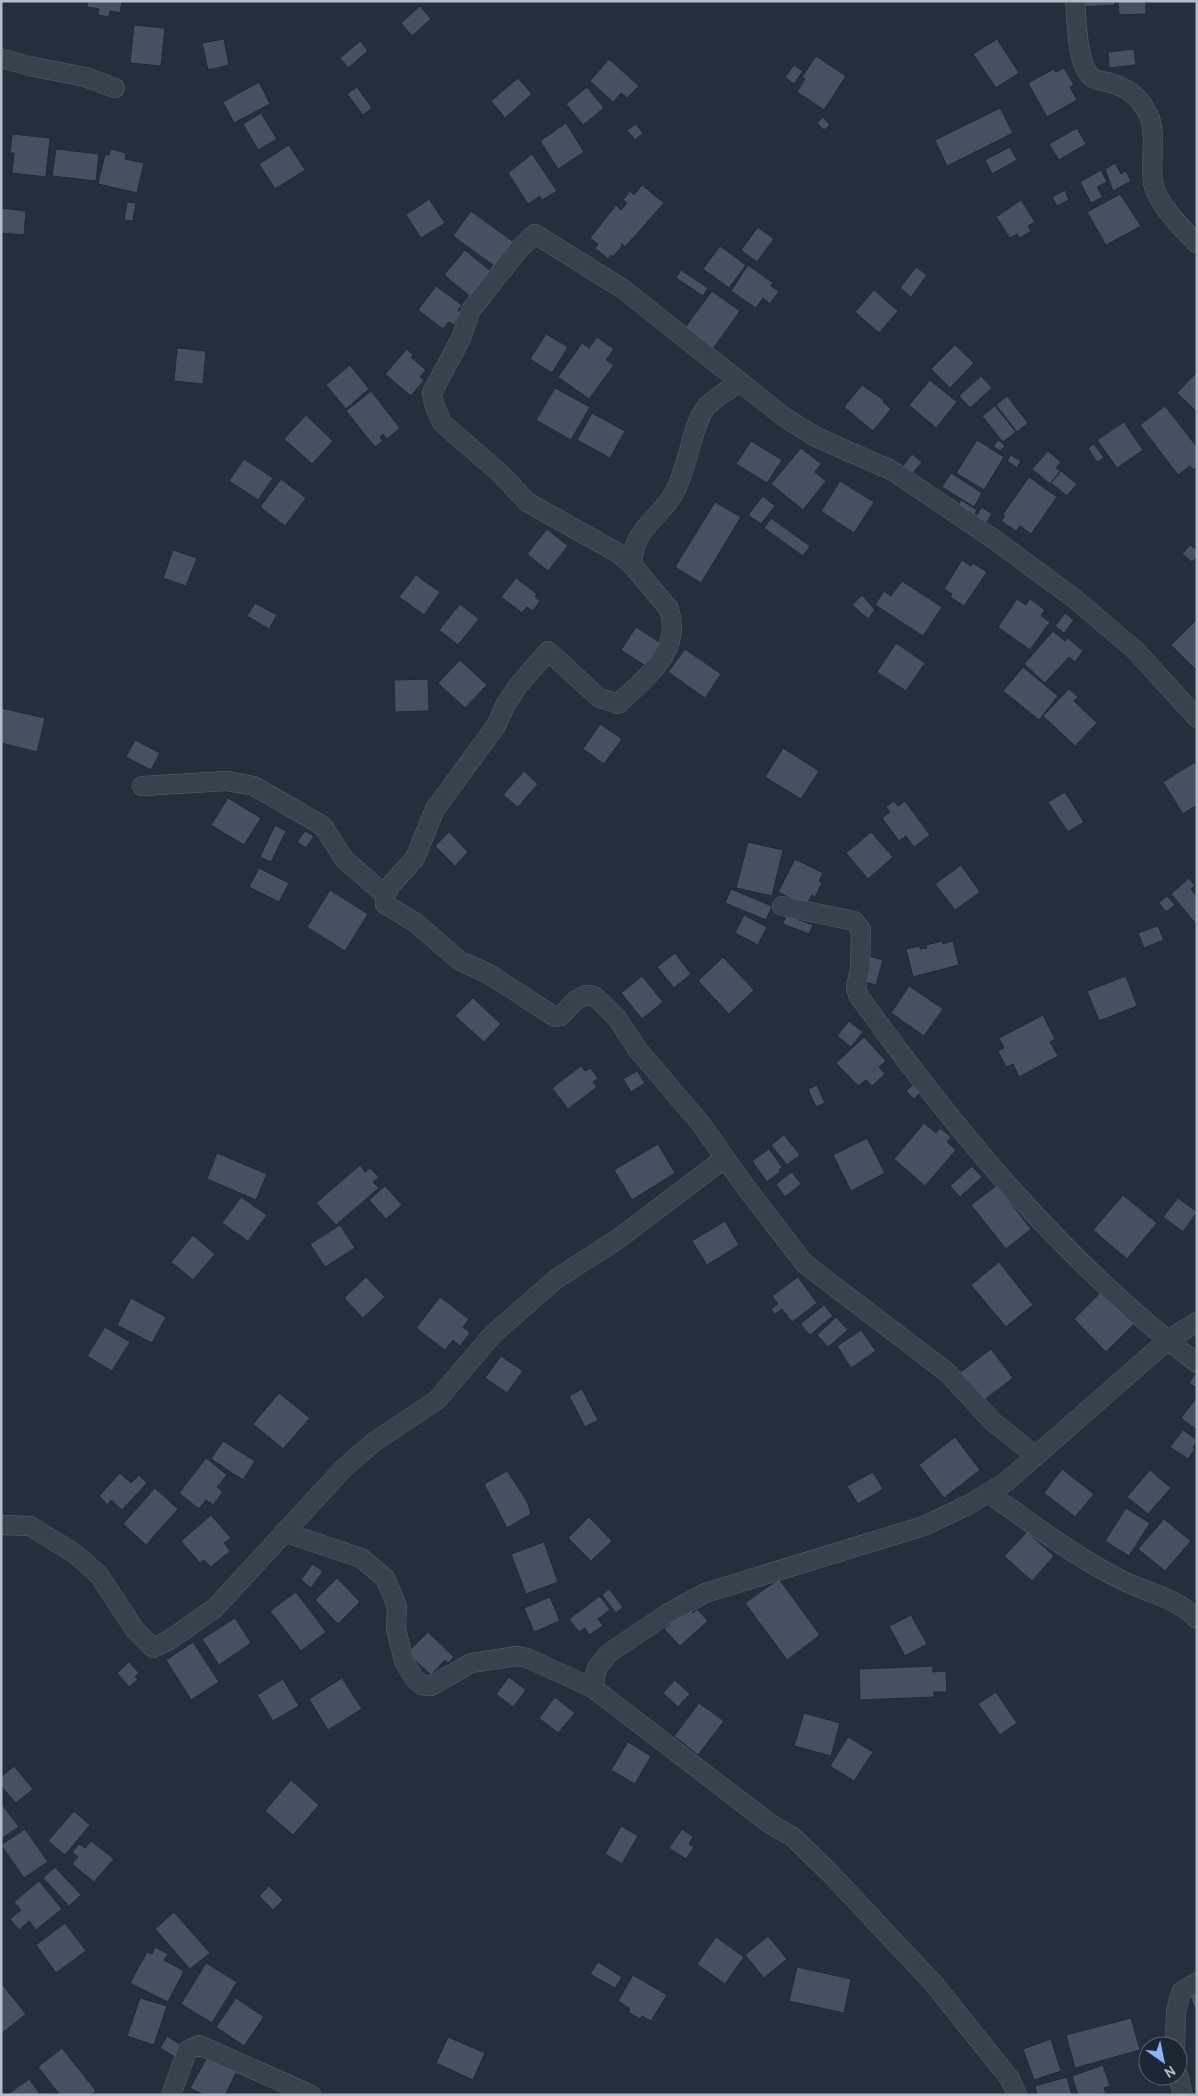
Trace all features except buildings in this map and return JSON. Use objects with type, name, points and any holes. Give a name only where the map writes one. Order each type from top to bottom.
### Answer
[{"type":"street","points":[[1075,1],[1080,55],[1085,69],[1092,78],[1127,88],[1137,96],[1144,106],[1150,116],[1153,184],[1177,224],[1197,244]]},
{"type":"street","points":[[1,58],[29,66],[84,76],[115,88]]},
{"type":"street","points":[[1036,1456],[994,1422],[948,1373],[805,1264],[701,1124],[638,1050],[622,1024],[594,996],[586,995],[575,1001],[561,1016],[555,1018],[489,974],[460,961],[416,923],[385,904],[385,895],[415,858],[435,809],[496,726],[518,687],[548,651],[598,697],[618,704],[655,668],[669,650],[671,617],[663,600],[645,583],[633,566],[618,553],[527,502],[500,473],[442,423],[434,404],[432,393],[461,338],[471,310],[519,249],[536,234],[553,243],[622,289],[784,417],[816,437],[893,471],[1076,599],[1136,651],[1197,718]]},
{"type":"street","points":[[633,566],[633,550],[646,526],[675,493],[686,468],[699,422],[706,406],[739,382]]},
{"type":"street","points":[[604,545],[646,526]]},
{"type":"street","points":[[142,786],[226,781],[242,782],[254,786],[323,826],[344,859],[385,895]]},
{"type":"street","points":[[782,906],[854,920],[859,925],[861,930],[860,969],[856,987],[858,995],[902,1056],[1052,1234],[1168,1340],[1197,1363]]},
{"type":"street","points":[[1,1525],[30,1526],[74,1553],[99,1575],[135,1630],[153,1648],[168,1641],[215,1608],[344,1468],[374,1442],[437,1400],[493,1334],[556,1279],[618,1239],[725,1158]]},
{"type":"street","points":[[593,1688],[597,1668],[609,1653],[667,1614],[705,1593],[754,1576],[924,1526],[988,1493],[1006,1482],[1168,1340],[1197,1322]]},
{"type":"street","points":[[988,1493],[1076,1552],[1126,1582],[1178,1604],[1197,1619]]},
{"type":"street","points":[[284,1532],[361,1558],[385,1578],[397,1606],[396,1629],[404,1661],[414,1678],[422,1685],[431,1686],[471,1663],[517,1656],[536,1662],[593,1688],[805,1849],[934,1984],[1010,2079],[1017,2095]]},
{"type":"street","points":[[1175,2036],[1176,2011],[1181,1992],[1197,1982]]},
{"type":"street","points":[[170,2095],[187,2051],[199,2045],[311,2095]]}]
